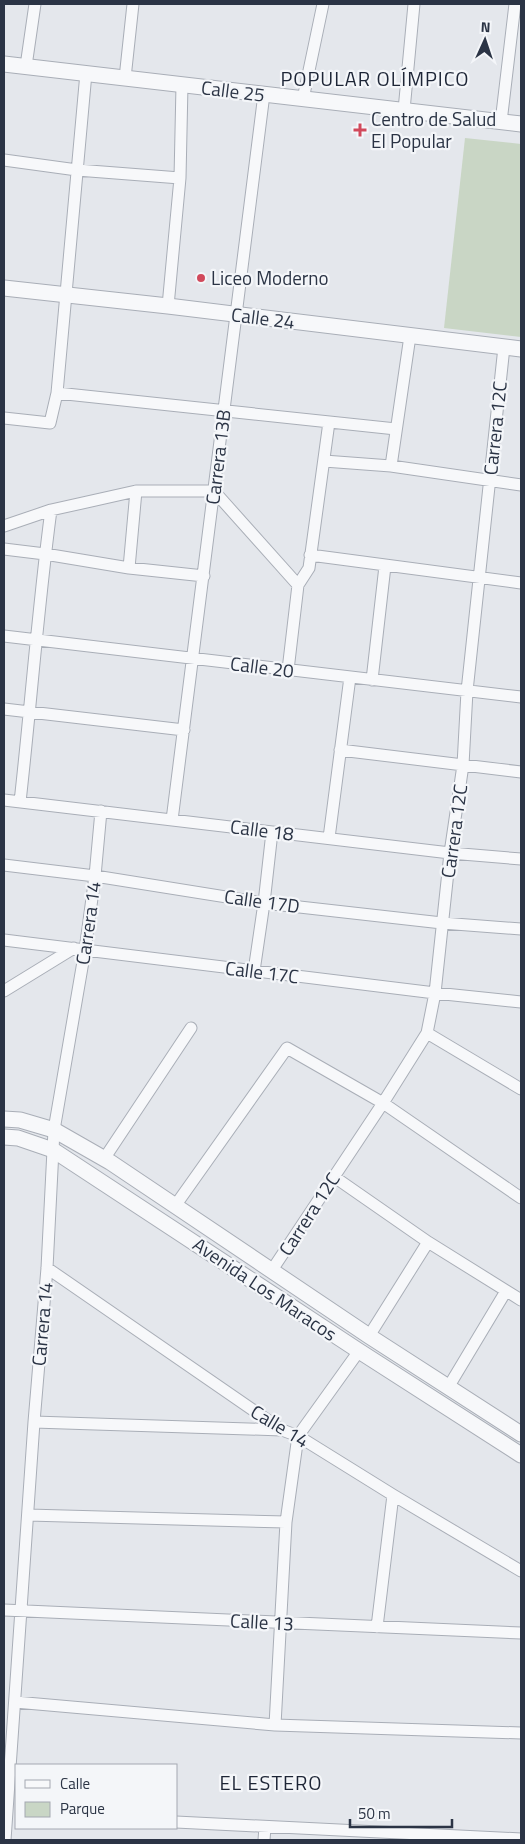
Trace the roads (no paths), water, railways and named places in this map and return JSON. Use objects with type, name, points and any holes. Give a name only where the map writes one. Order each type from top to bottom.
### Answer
[{"type":"street","points":[[26,66],[35,4]]},
{"type":"street","points":[[125,78],[133,4]]},
{"type":"street","points":[[303,99],[324,4]]},
{"type":"street","points":[[404,110],[414,4]]},
{"type":"street","points":[[501,122],[517,19],[515,4]]},
{"type":"street","name":"Calle 25","points":[[4,64],[521,124]]},
{"type":"street","points":[[4,418],[50,423],[57,392],[86,74]]},
{"type":"street","points":[[168,306],[180,178],[182,85]]},
{"type":"street","name":"Carrera 13B","points":[[172,820],[264,94]]},
{"type":"street","points":[[4,160],[77,170],[180,178]]},
{"type":"street","name":"Calle 24","points":[[4,288],[521,349]]},
{"type":"street","points":[[391,466],[410,336]]},
{"type":"street","name":"Carrera 12C","points":[[272,1270],[427,1033],[435,993],[450,853],[463,765],[467,691],[504,347]]},
{"type":"street","points":[[57,392],[396,429]]},
{"type":"street","points":[[288,670],[298,585],[309,568],[329,422]]},
{"type":"street","points":[[324,461],[391,466],[521,485]]},
{"type":"street","points":[[129,568],[136,491]]},
{"type":"street","points":[[4,526],[51,510],[136,491],[214,491],[298,585]]},
{"type":"street","points":[[20,802],[51,510]]},
{"type":"street","points":[[4,549],[129,568],[204,576]]},
{"type":"street","points":[[310,555],[521,583]]},
{"type":"street","points":[[372,680],[385,566]]},
{"type":"street","name":"Calle 20","points":[[4,636],[521,697]]},
{"type":"street","points":[[329,838],[350,677]]},
{"type":"street","points":[[4,709],[184,730]]},
{"type":"street","points":[[340,750],[521,772]]},
{"type":"street","name":"Calle 18","points":[[4,800],[450,853],[521,859]]},
{"type":"street","name":"Carrera 14","points":[[5,1840],[12,1813],[7,1763],[15,1702],[34,1422],[47,1268],[54,1130],[80,949],[95,876],[101,811]]},
{"type":"street","points":[[254,971],[272,832]]},
{"type":"street","name":"Calle 17D","points":[[4,865],[95,876],[264,902],[442,923],[521,929]]},
{"type":"street","name":"Calle 17C","points":[[4,940],[521,1002]]},
{"type":"street","points":[[4,991],[80,949]]},
{"type":"street","points":[[104,1159],[191,1028]]},
{"type":"street","points":[[427,1033],[521,1089]]},
{"type":"street","points":[[175,1206],[288,1048],[383,1103],[521,1198]]},
{"type":"street","name":"Avenida Los Maracos","points":[[4,1119],[20,1120],[54,1130],[104,1159],[369,1336],[521,1434]]},
{"type":"street","name":"Avenida Los Maracos","points":[[4,1138],[18,1138],[53,1150],[521,1455]]},
{"type":"street","points":[[334,1176],[428,1242],[521,1300]]},
{"type":"street","points":[[369,1336],[428,1242]]},
{"type":"street","name":"Calle 14","points":[[47,1268],[282,1430],[298,1436],[521,1571]]},
{"type":"street","points":[[449,1386],[506,1291]]},
{"type":"street","points":[[275,1724],[286,1522],[298,1436],[359,1351]]},
{"type":"street","points":[[34,1422],[282,1430]]},
{"type":"street","points":[[377,1627],[393,1495]]},
{"type":"street","points":[[28,1515],[286,1522]]},
{"type":"street","name":"Calle 13","points":[[4,1610],[521,1633]]},
{"type":"street","points":[[15,1702],[275,1724],[521,1733]]},
{"type":"street","points":[[178,1822],[521,1840]]},
{"type":"street","points":[[264,1840],[265,1827]]},
{"type":"place","name":"Centro de Salud El Popular","points":[[360,130]]},
{"type":"place","name":"Liceo Moderno","points":[[201,278]]},
{"type":"district","name":"POPULAR OLÍMPICO","points":[[375,79]]},
{"type":"district","name":"EL ESTERO","points":[[271,1783]]}]
